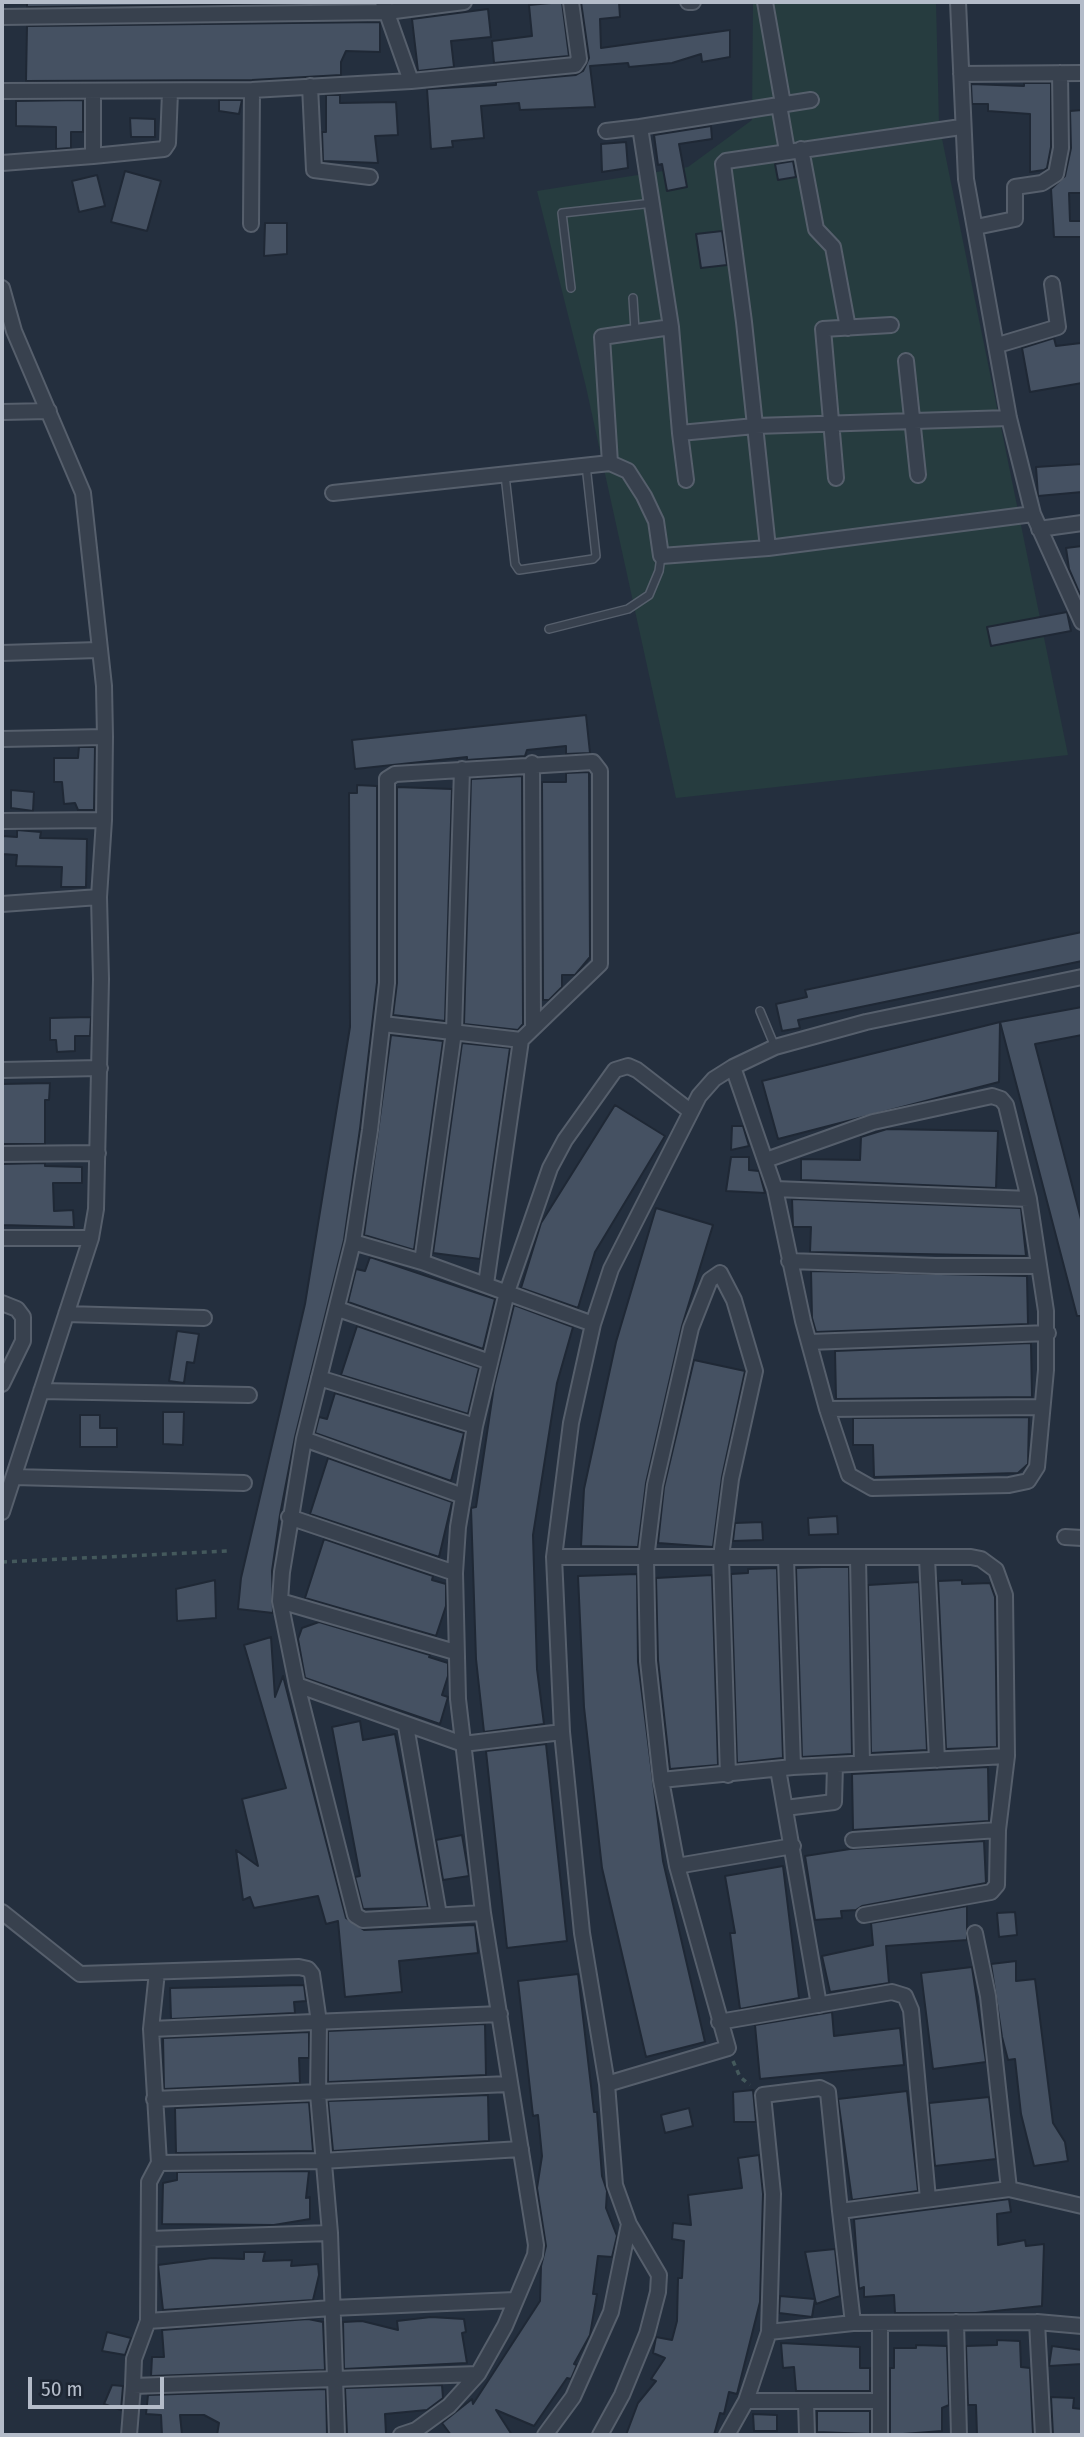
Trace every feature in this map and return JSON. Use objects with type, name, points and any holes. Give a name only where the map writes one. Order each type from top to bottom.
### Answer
[{"type":"street","points":[[2,17],[385,7],[464,2]]},
{"type":"street","points":[[2,91],[252,90],[411,81],[575,65],[579,59],[571,2]]},
{"type":"street","points":[[688,2],[693,2]]},
{"type":"street","points":[[765,2],[781,104],[816,229],[833,247],[848,328]]},
{"type":"street","points":[[958,2],[961,127],[966,178],[1009,418],[1033,514],[1082,622]]},
{"type":"street","points":[[385,7],[411,81]]},
{"type":"street","points":[[975,227],[1014,219],[1015,187],[1042,183],[1056,174],[1061,148],[1060,73]]},
{"type":"street","points":[[961,74],[1082,73]]},
{"type":"street","points":[[310,86],[314,170],[370,177]]},
{"type":"street","points":[[251,224],[252,90]]},
{"type":"street","points":[[93,92],[93,156]]},
{"type":"street","points":[[2,163],[164,149],[167,143],[170,92]]},
{"type":"street","points":[[606,131],[811,100]]},
{"type":"street","points":[[640,127],[671,327],[686,480]]},
{"type":"street","points":[[768,548],[723,164],[726,161],[794,150],[961,127]]},
{"type":"street","points":[[998,345],[1058,327],[1052,284]]},
{"type":"street","points":[[2,288],[8,331],[49,411],[83,493],[104,686],[104,820],[99,897],[100,1068],[92,1238],[2,1512]]},
{"type":"street","points":[[836,478],[834,424],[823,329],[891,325]]},
{"type":"street","points":[[610,463],[601,340],[604,334],[671,327]]},
{"type":"street","points":[[906,361],[918,475]]},
{"type":"street","points":[[2,412],[49,411]]},
{"type":"street","points":[[680,433],[755,426],[1009,418]]},
{"type":"street","points":[[333,493],[610,463],[628,471],[644,496],[656,521],[660,556],[768,548],[1033,514]]},
{"type":"street","points":[[1039,529],[1082,523]]},
{"type":"street","points":[[2,653],[98,650]]},
{"type":"street","points":[[2,739],[104,737]]},
{"type":"street","points":[[483,1913],[363,1920],[355,1915],[297,1685],[280,1601],[289,1517],[304,1439],[353,1242],[383,1024],[387,983],[387,779],[395,774],[532,763],[593,762],[600,771],[600,964],[521,1040],[486,1284]]},
{"type":"street","points":[[532,763],[533,1028]]},
{"type":"street","points":[[422,1262],[454,1032],[462,769]]},
{"type":"street","points":[[2,821],[104,820]]},
{"type":"street","points":[[2,904],[99,897]]},
{"type":"street","points":[[600,2435],[622,2395],[647,2334],[658,2292],[656,2268],[629,2224],[615,2185],[607,2084],[582,1933],[562,1732],[554,1557],[571,1423],[593,1324],[611,1269],[632,1222],[690,1111],[706,1087],[733,1067],[775,1047],[866,1022],[1082,977]]},
{"type":"street","points":[[383,1024],[521,1040]]},
{"type":"street","points":[[401,2435],[416,2430],[449,2406],[478,2374],[495,2347],[535,2255],[536,2245],[483,1913],[455,1653],[455,1573],[463,1496],[475,1426],[507,1292],[550,1168],[565,1140],[615,1070],[628,1066],[690,1111]]},
{"type":"street","points":[[733,1067],[775,1189],[809,1342],[849,1475],[872,1488],[1009,1485],[1028,1482],[1037,1468],[1048,1333],[1029,1199],[1006,1105],[1002,1099],[992,1096],[873,1122],[766,1160]]},
{"type":"street","points":[[2,1070],[100,1068]]},
{"type":"street","points":[[2,1154],[98,1153]]},
{"type":"street","points":[[775,1189],[1029,1199]]},
{"type":"street","points":[[2,1238],[92,1238]]},
{"type":"street","points":[[353,1242],[422,1262],[593,1324]]},
{"type":"street","points":[[789,1261],[936,1266],[1038,1265]]},
{"type":"street","points":[[607,2084],[728,2048],[677,1866],[661,1780],[648,1661],[646,1559],[655,1485],[691,1328],[710,1280],[720,1273],[734,1300],[755,1371],[731,1479],[721,1557],[728,1775]]},
{"type":"street","points":[[2,1303],[17,1308],[23,1317],[23,1341],[2,1384]]},
{"type":"street","points":[[338,1309],[490,1362]]},
{"type":"street","points":[[66,1314],[204,1318]]},
{"type":"street","points":[[809,1342],[1048,1333]]},
{"type":"street","points":[[319,1378],[475,1426]]},
{"type":"street","points":[[41,1391],[248,1395]]},
{"type":"street","points":[[827,1409],[1042,1408]]},
{"type":"street","points":[[304,1439],[463,1496]]},
{"type":"street","points":[[14,1477],[244,1483]]},
{"type":"street","points":[[289,1517],[455,1573]]},
{"type":"street","points":[[1065,1537],[1082,1538]]},
{"type":"street","points":[[554,1557],[981,1559],[996,1570],[1005,1595],[1007,1756],[998,1829],[997,1885],[991,1892],[864,1914]]},
{"type":"street","points":[[786,1558],[785,1808],[819,2005]]},
{"type":"street","points":[[927,1558],[937,1760]]},
{"type":"street","points":[[858,1559],[862,1763]]},
{"type":"street","points":[[280,1601],[455,1653]]},
{"type":"street","points":[[297,1685],[463,1744],[562,1732]]},
{"type":"street","points":[[407,1726],[439,1915]]},
{"type":"street","points":[[661,1780],[785,1768],[1007,1756]]},
{"type":"street","points":[[785,1808],[834,1802],[835,1765]]},
{"type":"street","points":[[853,1840],[998,1829]]},
{"type":"street","points":[[677,1866],[793,1846]]},
{"type":"street","points":[[2,1912],[80,1974],[308,1969],[314,1982],[319,2022],[318,2094],[330,2233],[337,2435]]},
{"type":"street","points":[[975,1933],[988,1996],[1009,2189]]},
{"type":"street","points":[[129,2435],[134,2359],[148,2321],[149,2182],[159,2163],[151,2029],[158,1972]]},
{"type":"street","points":[[719,2022],[892,1992],[905,1996],[911,2010],[928,2199]]},
{"type":"street","points":[[151,2029],[500,2014]]},
{"type":"street","points":[[154,2099],[509,2084]]},
{"type":"street","points":[[728,2435],[746,2402],[769,2332],[773,2194],[763,2095],[820,2088],[828,2092],[853,2323]]},
{"type":"street","points":[[159,2163],[322,2161],[521,2149]]},
{"type":"street","points":[[840,2211],[1009,2189],[1082,2206]]},
{"type":"street","points":[[545,2435],[573,2396],[611,2312],[629,2224]]},
{"type":"street","points":[[149,2239],[330,2233]]},
{"type":"street","points":[[148,2321],[332,2308],[515,2300]]},
{"type":"street","points":[[956,2322],[959,2435]]},
{"type":"street","points":[[769,2332],[853,2323],[1037,2322],[1082,2326]]},
{"type":"street","points":[[1037,2322],[1043,2435]]},
{"type":"street","points":[[880,2324],[880,2435]]},
{"type":"street","points":[[133,2386],[478,2374]]},
{"type":"street","points":[[746,2402],[880,2401]]},
{"type":"street","points":[[806,2402],[807,2435]]},
{"type":"lane","points":[[571,288],[562,214],[653,203]]},
{"type":"lane","points":[[633,298],[635,330]]},
{"type":"lane","points":[[505,475],[515,565],[519,569],[593,559],[596,556],[586,466]]},
{"type":"lane","points":[[549,629],[628,609],[649,595],[659,571],[660,556]]},
{"type":"lane","points":[[760,1011],[775,1047]]},
{"type":"path","points":[[2,1562],[228,1551]]},
{"type":"path","points":[[728,2048],[740,2077],[763,2095]]},
{"type":"green space","points":[[753,2],[936,2],[939,124],[1068,755],[676,798],[586,387],[537,191],[688,167],[752,120]]},
{"type":"building","points":[[27,2],[374,2],[374,3],[27,7]]},
{"type":"building","points":[[562,2],[569,56],[494,63],[492,41],[532,36],[529,5]]},
{"type":"building","points":[[581,2],[619,2],[620,17],[600,19],[601,48],[730,30],[730,57],[702,62],[701,54],[672,63],[629,67],[628,63],[590,66],[595,107],[520,110],[519,103],[481,106],[484,138],[452,141],[453,147],[431,149],[427,89],[496,85],[496,82],[576,75],[583,71],[589,58]]},
{"type":"building","points":[[488,9],[491,37],[451,41],[454,67],[418,71],[412,19]]},
{"type":"building","points":[[380,22],[380,52],[346,51],[341,62],[341,75],[252,80],[26,81],[27,26]]},
{"type":"building","points":[[1024,83],[1051,83],[1051,147],[1047,168],[1044,170],[1030,172],[1030,114],[988,111],[988,104],[972,104],[971,84],[1024,86]]},
{"type":"building","points":[[326,95],[340,95],[340,103],[396,102],[398,135],[375,136],[378,163],[323,161],[322,132],[326,132]]},
{"type":"building","points":[[83,100],[83,132],[71,132],[71,148],[56,149],[56,127],[16,126],[16,101]]},
{"type":"building","points":[[219,100],[242,100],[239,114],[219,111]]},
{"type":"building","points":[[1082,110],[1082,193],[1069,193],[1070,221],[1082,221],[1082,237],[1054,237],[1051,189],[1065,176],[1071,148],[1070,111]]},
{"type":"building","points":[[130,118],[155,119],[155,137],[131,137]]},
{"type":"building","points":[[711,126],[712,139],[679,144],[687,187],[667,191],[662,164],[658,165],[654,135]]},
{"type":"building","points":[[626,142],[628,168],[602,172],[601,144]]},
{"type":"building","points":[[793,161],[796,177],[778,180],[775,164]]},
{"type":"building","points":[[125,171],[161,181],[147,231],[111,222]]},
{"type":"building","points":[[97,175],[105,206],[79,212],[72,181]]},
{"type":"building","points":[[265,223],[287,223],[287,254],[264,256]]},
{"type":"building","points":[[722,231],[727,265],[701,268],[696,234]]},
{"type":"building","points":[[1054,338],[1056,346],[1081,343],[1082,383],[1030,392],[1022,348]]},
{"type":"building","points":[[1082,464],[1082,492],[1038,496],[1036,467]]},
{"type":"building","points":[[1082,546],[1082,599],[1069,569],[1066,548]]},
{"type":"building","points":[[1067,612],[1071,631],[991,646],[987,627]]},
{"type":"building","points":[[586,715],[590,753],[566,754],[566,746],[527,750],[525,756],[467,760],[467,757],[355,769],[352,740]]},
{"type":"building","points":[[79,747],[95,747],[94,810],[78,810],[75,803],[64,804],[62,782],[54,782],[54,758],[78,758]]},
{"type":"building","points":[[589,772],[590,957],[575,975],[562,975],[562,987],[549,1000],[543,1000],[542,782],[566,782],[566,773]]},
{"type":"building","points":[[522,776],[523,1024],[518,1030],[464,1024],[471,779]]},
{"type":"building","points":[[357,785],[377,786],[377,982],[344,1240],[295,1437],[280,1515],[272,1571],[273,1613],[238,1609],[241,1578],[305,1304],[350,1027],[349,793],[357,793]]},
{"type":"building","points":[[397,787],[452,789],[445,1021],[393,1015],[397,983]]},
{"type":"building","points":[[11,790],[34,792],[33,811],[11,808]]},
{"type":"building","points":[[17,830],[41,832],[40,838],[87,839],[86,887],[61,887],[62,867],[16,866],[17,855],[2,854],[2,836],[17,837]]},
{"type":"building","points":[[1082,932],[1082,961],[798,1020],[800,1028],[782,1031],[776,1004],[807,997],[805,990]]},
{"type":"building","points":[[1082,1007],[1082,1035],[1035,1044],[1082,1223],[1082,1316],[1077,1316],[1000,1022]]},
{"type":"building","points":[[91,1017],[90,1036],[75,1036],[75,1051],[57,1052],[56,1040],[50,1040],[50,1018]]},
{"type":"building","points":[[1000,1022],[999,1082],[778,1139],[762,1081]]},
{"type":"building","points":[[391,1035],[443,1041],[414,1250],[364,1235]]},
{"type":"building","points":[[462,1043],[510,1048],[480,1259],[433,1253]]},
{"type":"building","points":[[50,1083],[49,1100],[45,1100],[45,1144],[2,1144],[2,1084]]},
{"type":"building","points":[[615,1105],[665,1136],[595,1252],[578,1308],[521,1288],[541,1223]]},
{"type":"building","points":[[732,1126],[743,1126],[749,1146],[731,1150]]},
{"type":"building","points":[[887,1129],[998,1131],[996,1188],[801,1180],[801,1159],[860,1160],[861,1137]]},
{"type":"building","points":[[731,1157],[749,1157],[749,1170],[759,1171],[765,1193],[726,1191]]},
{"type":"building","points":[[45,1163],[45,1166],[82,1167],[82,1183],[53,1183],[54,1211],[73,1210],[74,1227],[2,1225],[2,1164]]},
{"type":"building","points":[[792,1199],[1021,1208],[1026,1256],[810,1252],[811,1227],[793,1227]]},
{"type":"building","points":[[656,1208],[713,1225],[682,1326],[646,1483],[638,1547],[581,1546],[584,1489],[616,1342]]},
{"type":"building","points":[[370,1257],[495,1299],[483,1349],[348,1302],[356,1269],[365,1271]]},
{"type":"building","points":[[811,1271],[1027,1276],[1028,1324],[816,1332],[812,1318]]},
{"type":"building","points":[[514,1305],[573,1327],[557,1383],[533,1535],[537,1669],[544,1724],[484,1732],[476,1659],[471,1508],[476,1507],[494,1386]]},
{"type":"building","points":[[357,1326],[479,1368],[468,1414],[341,1375]]},
{"type":"building","points":[[177,1331],[199,1334],[194,1363],[187,1362],[184,1383],[169,1381]]},
{"type":"building","points":[[1031,1343],[1032,1397],[836,1399],[835,1351]]},
{"type":"building","points":[[694,1360],[745,1371],[722,1477],[713,1547],[658,1543],[664,1487]]},
{"type":"building","points":[[335,1393],[464,1433],[451,1481],[315,1433],[319,1417],[327,1419]]},
{"type":"building","points":[[163,1412],[184,1412],[183,1445],[163,1444]]},
{"type":"building","points":[[80,1415],[100,1415],[100,1428],[117,1428],[117,1447],[80,1447]]},
{"type":"building","points":[[1029,1417],[1028,1464],[1018,1473],[874,1477],[873,1445],[853,1445],[853,1418]]},
{"type":"building","points":[[328,1458],[452,1502],[439,1557],[310,1514]]},
{"type":"building","points":[[837,1516],[838,1534],[809,1535],[808,1518]]},
{"type":"building","points":[[762,1522],[763,1540],[733,1541],[735,1523]]},
{"type":"building","points":[[324,1539],[433,1576],[432,1580],[446,1584],[446,1606],[436,1636],[305,1598]]},
{"type":"building","points":[[849,1567],[852,1754],[802,1757],[796,1568]]},
{"type":"building","points":[[777,1568],[783,1758],[737,1763],[731,1574],[748,1573],[748,1569]]},
{"type":"building","points":[[637,1574],[638,1662],[663,1861],[705,2042],[646,2057],[602,1868],[584,1707],[578,1576]]},
{"type":"building","points":[[712,1575],[718,1765],[670,1769],[658,1660],[656,1578]]},
{"type":"building","points":[[215,1580],[216,1618],[177,1621],[176,1589]]},
{"type":"building","points":[[962,1580],[962,1584],[990,1583],[995,1597],[997,1747],[946,1749],[938,1581]]},
{"type":"building","points":[[919,1582],[927,1750],[871,1753],[868,1585]]},
{"type":"building","points":[[319,1622],[430,1655],[429,1657],[448,1663],[448,1676],[442,1695],[448,1697],[440,1724],[305,1678],[298,1639],[302,1628]]},
{"type":"building","points":[[271,1637],[275,1697],[283,1676],[346,1918],[364,1930],[475,1925],[478,1953],[399,1961],[402,1992],[345,1997],[338,1921],[326,1924],[318,1896],[254,1908],[250,1897],[243,1900],[236,1850],[258,1866],[242,1799],[286,1788],[244,1645]]},
{"type":"building","points":[[360,1721],[363,1740],[395,1734],[428,1907],[363,1909],[355,1877],[360,1876],[332,1727]]},
{"type":"building","points":[[546,1744],[567,1941],[507,1948],[486,1751]]},
{"type":"building","points":[[988,1767],[989,1821],[853,1830],[852,1774]]},
{"type":"building","points":[[462,1835],[469,1876],[443,1880],[436,1840]]},
{"type":"building","points":[[984,1841],[986,1883],[841,1911],[842,1918],[815,1920],[805,1856],[850,1849]]},
{"type":"building","points":[[783,1866],[799,1998],[740,2009],[730,1933],[735,1933],[725,1876]]},
{"type":"building","points":[[967,1906],[967,1940],[886,1946],[889,1983],[830,1992],[822,1956],[873,1945],[871,1923]]},
{"type":"building","points":[[1015,1912],[1017,1935],[999,1937],[997,1913]]},
{"type":"building","points":[[1016,1961],[1016,1981],[1035,1979],[1053,2123],[1065,2142],[1068,2161],[1034,2166],[1021,2114],[1015,2059],[1008,2060],[1002,2037],[991,1964]]},
{"type":"building","points":[[972,1967],[986,2062],[933,2069],[921,1973]]},
{"type":"building","points":[[578,1974],[594,2112],[597,2112],[602,2176],[607,2191],[606,2208],[617,2236],[612,2257],[598,2256],[593,2294],[597,2294],[590,2335],[574,2364],[577,2365],[571,2379],[567,2378],[534,2426],[496,2410],[512,2435],[451,2435],[442,2423],[472,2399],[473,2404],[540,2301],[541,2266],[546,2246],[537,2188],[542,2156],[538,2115],[533,2116],[518,1981]]},
{"type":"building","points":[[304,1985],[306,2001],[294,2002],[295,2013],[171,2019],[170,1988]]},
{"type":"building","points":[[832,2012],[834,2036],[900,2028],[904,2065],[760,2079],[755,2025]]},
{"type":"building","points":[[485,2024],[486,2075],[328,2082],[328,2031]]},
{"type":"building","points":[[309,2032],[309,2058],[299,2058],[300,2083],[164,2089],[163,2038]]},
{"type":"building","points":[[753,2090],[756,2122],[734,2122],[733,2092]]},
{"type":"building","points":[[907,2091],[918,2191],[852,2200],[838,2099]]},
{"type":"building","points":[[488,2095],[489,2141],[333,2151],[328,2101]]},
{"type":"building","points":[[989,2097],[996,2159],[935,2166],[929,2103]]},
{"type":"building","points":[[309,2102],[313,2151],[176,2153],[175,2108]]},
{"type":"building","points":[[689,2108],[693,2126],[665,2133],[661,2115]]},
{"type":"building","points":[[759,2155],[763,2194],[760,2302],[737,2394],[729,2392],[724,2414],[720,2413],[714,2435],[626,2435],[638,2403],[656,2381],[651,2379],[665,2358],[653,2353],[656,2337],[672,2340],[677,2321],[678,2278],[682,2278],[684,2241],[672,2239],[673,2223],[691,2225],[688,2195],[742,2188],[738,2158]]},
{"type":"building","points":[[309,2171],[306,2198],[310,2197],[310,2219],[274,2225],[162,2224],[163,2183],[177,2180],[177,2172]]},
{"type":"building","points":[[1009,2199],[1011,2212],[997,2214],[998,2245],[1025,2240],[1026,2246],[1044,2244],[1042,2306],[976,2313],[895,2313],[894,2295],[864,2297],[864,2287],[859,2289],[854,2219]]},
{"type":"building","points":[[835,2249],[840,2296],[816,2304],[805,2252]]},
{"type":"building","points":[[244,2252],[265,2252],[263,2261],[292,2260],[291,2266],[318,2264],[319,2275],[313,2300],[163,2310],[158,2265],[212,2258],[244,2259]]},
{"type":"building","points":[[780,2296],[815,2299],[812,2317],[779,2313]]},
{"type":"building","points":[[431,2317],[464,2319],[466,2332],[462,2333],[467,2363],[344,2369],[343,2322],[362,2321],[398,2330],[397,2321]]},
{"type":"building","points":[[308,2319],[323,2322],[325,2370],[151,2376],[152,2357],[164,2357],[162,2330]]},
{"type":"building","points":[[107,2332],[131,2338],[125,2355],[102,2351]]},
{"type":"building","points":[[997,2340],[1020,2341],[1021,2367],[1030,2368],[1033,2435],[977,2435],[976,2405],[968,2405],[966,2346],[997,2345]]},
{"type":"building","points":[[781,2343],[860,2347],[860,2368],[870,2368],[870,2391],[796,2391],[794,2367],[783,2368]]},
{"type":"building","points":[[916,2345],[947,2346],[949,2405],[942,2408],[942,2431],[890,2435],[890,2368],[894,2368],[894,2348],[916,2348]]},
{"type":"building","points":[[1052,2346],[1082,2350],[1082,2364],[1049,2366]]},
{"type":"building","points":[[112,2385],[123,2386],[121,2410],[104,2404]]},
{"type":"building","points":[[442,2385],[443,2398],[427,2410],[385,2414],[386,2434],[347,2435],[345,2388]]},
{"type":"building","points":[[326,2389],[327,2435],[217,2435],[219,2423],[204,2415],[180,2415],[182,2435],[162,2435],[161,2415],[146,2414],[148,2395]]},
{"type":"building","points":[[1051,2397],[1074,2398],[1073,2408],[1082,2409],[1082,2435],[1053,2435]]},
{"type":"building","points":[[817,2411],[870,2411],[870,2434],[817,2432]]},
{"type":"building","points":[[753,2414],[777,2415],[777,2431],[754,2431]]}]
